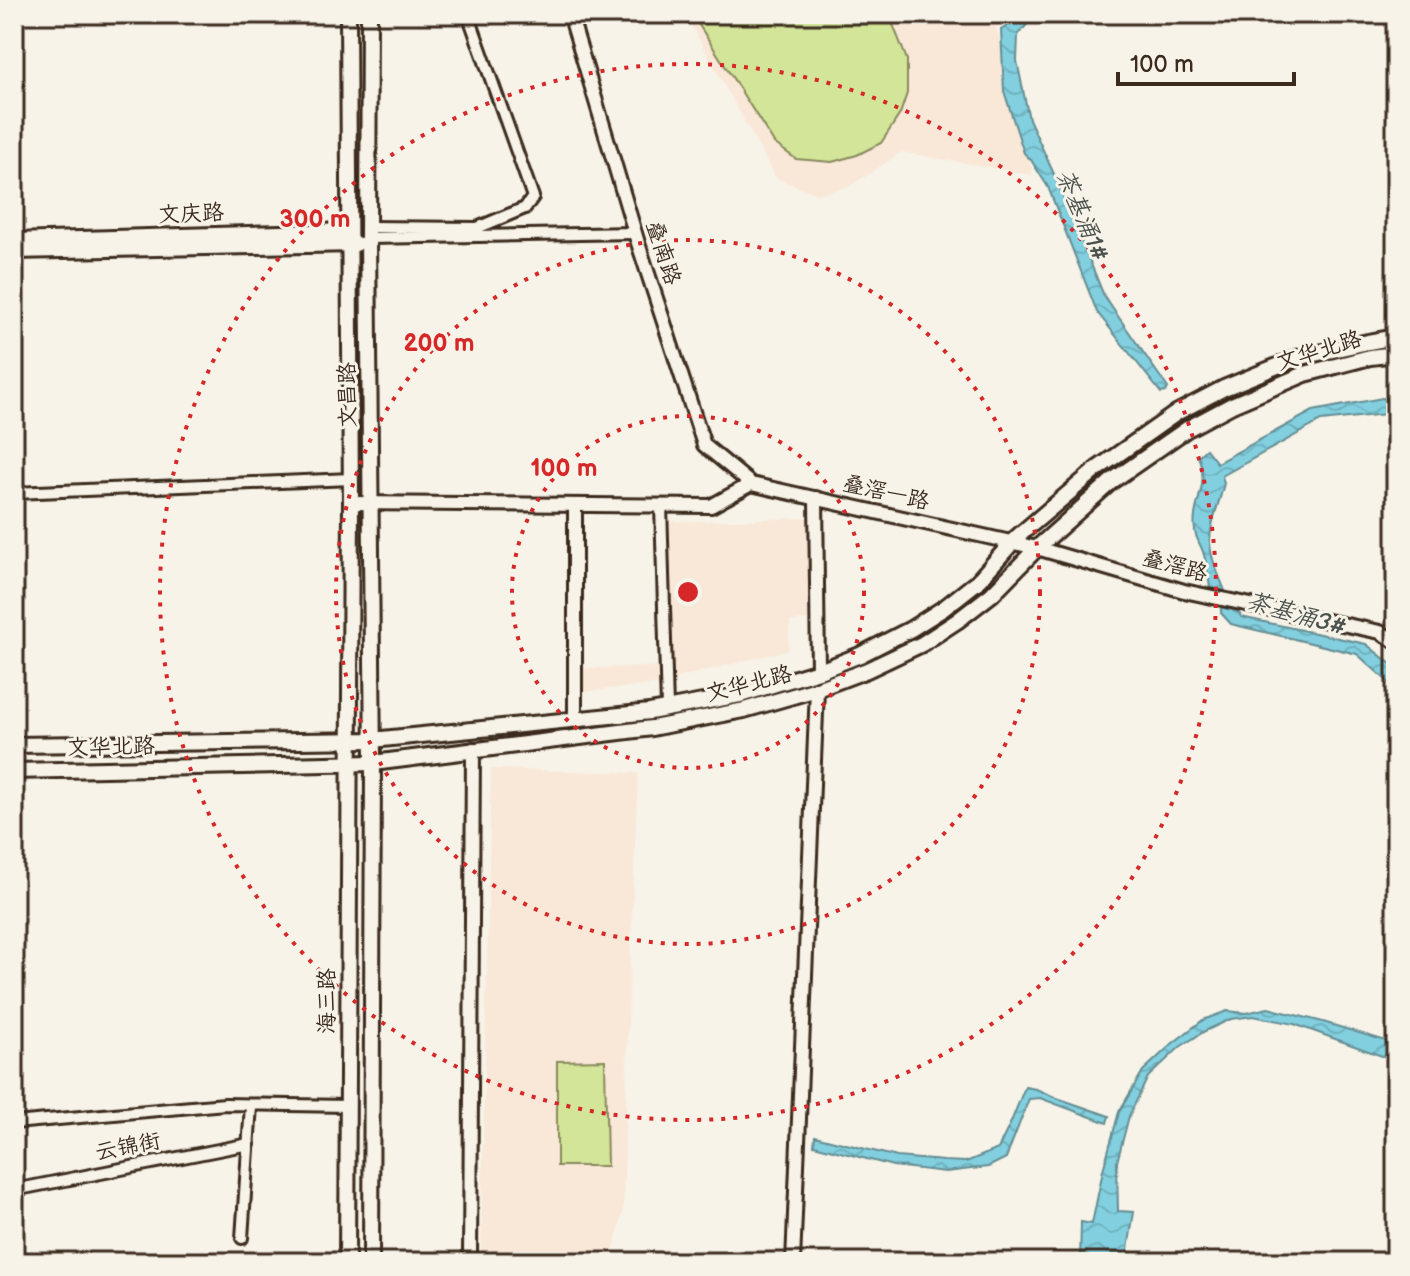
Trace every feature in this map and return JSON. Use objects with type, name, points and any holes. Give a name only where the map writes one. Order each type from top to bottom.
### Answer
[{"type":"main road","name":"文昌路","points":[[346,14],[351,479],[349,740]]},
{"type":"main road","name":"文昌路","points":[[369,21],[373,763]]},
{"type":"main road","points":[[349,237],[368,235]]},
{"type":"main road","name":"文庆路","points":[[14,241],[349,237]]},
{"type":"main road","name":"文庆路","points":[[14,251],[254,246],[349,237]]},
{"type":"main road","name":"文华北路","points":[[14,745],[372,740],[575,720],[740,695],[860,655],[944,608],[977,582],[1013,542],[1097,469],[1178,412],[1224,388],[1297,358],[1396,337]]},
{"type":"main road","name":"文华北路","points":[[14,771],[373,763],[652,728],[744,710],[817,689],[922,644],[957,621],[992,594],[1037,548],[1112,481],[1187,429],[1232,405],[1305,374],[1370,357],[1396,354]]},
{"type":"main road","name":"海三路","points":[[347,1262],[349,740]]},
{"type":"main road","name":"海三路","points":[[371,1262],[373,763]]},
{"type":"main road","points":[[349,984],[372,983]]},
{"type":"street","points":[[368,235],[477,228],[525,208],[533,197],[468,14]]},
{"type":"street","name":"叠南路","points":[[570,14],[635,233],[704,445],[751,484]]},
{"type":"street","points":[[368,235],[635,233]]},
{"type":"street","points":[[14,493],[351,479]]},
{"type":"street","points":[[351,503],[711,506],[751,484]]},
{"type":"street","name":"叠滘一路","points":[[751,484],[1037,548]]},
{"type":"street","points":[[816,498],[818,671]]},
{"type":"street","points":[[575,505],[575,720]]},
{"type":"street","points":[[661,506],[667,708]]},
{"type":"street","name":"叠滘路","points":[[1037,548],[1184,591],[1380,632],[1396,642]]},
{"type":"street","points":[[793,1262],[817,689]]},
{"type":"street","points":[[470,1262],[473,749]]},
{"type":"street","points":[[14,1123],[225,1104],[348,1106]]},
{"type":"street","points":[[242,1238],[251,1105]]},
{"type":"street","name":"云锦街","points":[[14,1190],[249,1144]]},
{"type":"shaded area","points":[[685,14],[1016,14],[996,27],[1033,175],[902,152],[849,187],[817,194],[776,178]]},
{"type":"shaded area","points":[[808,518],[808,620],[790,621],[788,650],[672,679],[668,671],[667,522]]},
{"type":"shaded area","points":[[660,667],[660,684],[580,692],[581,668]]},
{"type":"shaded area","points":[[491,769],[638,773],[623,1212],[610,1262],[481,1262]]},
{"type":"green space","points":[[692,14],[886,14],[907,60],[907,93],[900,114],[881,143],[857,155],[832,162],[796,159],[774,143]]},
{"type":"green space","points":[[605,1060],[607,1166],[557,1166],[557,1061]]},
{"type":"water","points":[[1025,14],[1070,14],[1029,22],[1018,35],[1017,61],[1029,119],[1104,296],[1168,388],[1166,392],[1161,393],[1097,312],[1048,187],[1024,153],[1004,91],[1001,30]]},
{"type":"water","points":[[1382,398],[1396,403],[1396,418],[1386,414],[1321,421],[1222,476],[1224,483],[1213,519],[1210,547],[1225,591],[1210,587],[1205,559],[1195,531],[1202,486],[1198,456],[1206,449],[1217,463],[1313,411]]},
{"type":"water","points":[[1221,607],[1239,612],[1241,617],[1366,644],[1396,668],[1396,689],[1357,654],[1231,624],[1221,613]]},
{"type":"water","points":[[1268,1008],[1396,1044],[1396,1057],[1382,1056],[1294,1024],[1253,1016],[1231,1019],[1180,1047],[1148,1077],[1129,1116],[1117,1162],[1118,1211],[1134,1212],[1126,1262],[1080,1262],[1081,1222],[1092,1224],[1119,1112],[1143,1071],[1203,1020],[1227,1011],[1246,1013]]},
{"type":"water","points":[[1025,1087],[1109,1116],[1107,1123],[1040,1098],[1029,1099],[1006,1158],[988,1167],[946,1172],[893,1166],[814,1145],[815,1136],[897,1157],[966,1162],[998,1149]]},
{"type":"water label","name":"茶基涌1#","points":[[1082,215]]},
{"type":"water label","name":"茶基涌3#","points":[[1296,614]]}]
